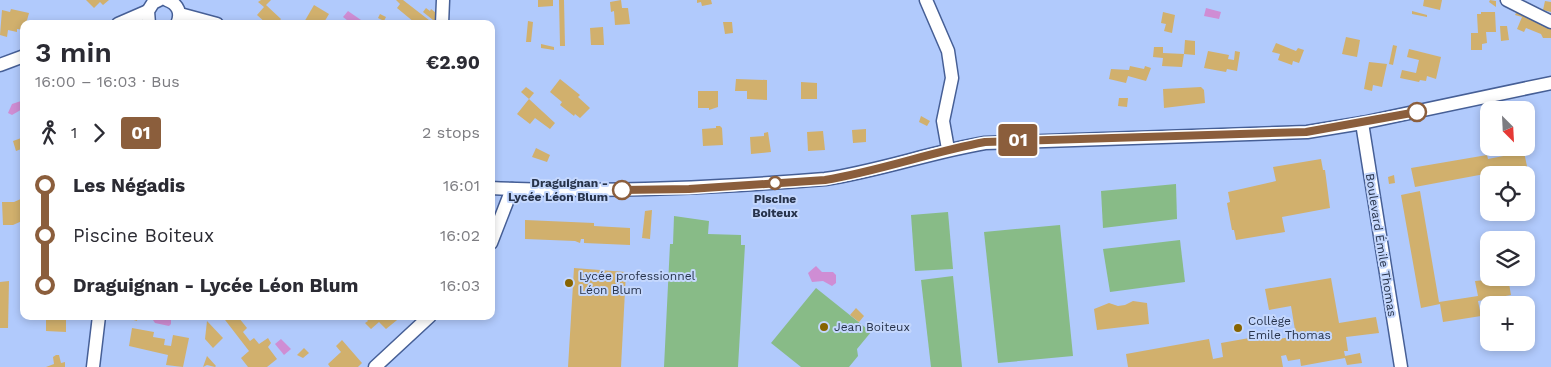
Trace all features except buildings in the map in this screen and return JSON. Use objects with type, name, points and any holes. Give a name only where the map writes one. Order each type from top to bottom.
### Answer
[{"type":"street","points":[[167,0],[175,4],[178,19]]},
{"type":"street","points":[[442,20],[443,0]]},
{"type":"street","points":[[926,0],[948,51],[952,78],[943,121],[948,149]]},
{"type":"street","points":[[1509,1],[1551,22]]},
{"type":"street","points":[[125,20],[153,3]]},
{"type":"street","points":[[150,20],[153,3]]},
{"type":"street","points":[[0,65],[20,58]]},
{"type":"street","points":[[495,188],[566,192],[689,189],[825,180],[948,149],[985,142],[1306,132],[1362,123],[1551,83]]},
{"type":"street","name":"Boulevard Émile Thomas","points":[[1362,123],[1401,367]]},
{"type":"street","points":[[495,233],[512,189]]},
{"type":"street","points":[[92,367],[98,320]]},
{"type":"street","points":[[375,367],[426,320]]},
{"type":"green space","points":[[1176,184],[1177,219],[1103,228],[1101,191]]},
{"type":"green space","points":[[948,212],[953,269],[915,271],[911,215]]},
{"type":"green space","points":[[674,216],[709,221],[708,234],[741,235],[741,245],[745,245],[738,367],[664,367],[670,244],[673,244]]},
{"type":"green space","points":[[1060,225],[1073,356],[998,363],[984,232]]},
{"type":"green space","points":[[1180,240],[1185,282],[1110,292],[1103,249]]},
{"type":"green space","points":[[953,276],[962,367],[931,367],[921,280]]},
{"type":"green space","name":"Jean Boiteux","points":[[816,288],[871,332],[857,349],[858,356],[849,367],[801,367],[771,343]]},
{"type":"shaded area","points":[[1206,8],[1221,12],[1219,19],[1204,16]]},
{"type":"shaded area","points":[[348,11],[361,20],[347,20],[343,17]]},
{"type":"shaded area","points":[[20,101],[20,110],[12,115],[8,113],[12,104]]},
{"type":"shaded area","points":[[816,266],[822,272],[833,272],[836,275],[836,283],[832,286],[823,281],[812,282],[808,273]]},
{"type":"shaded area","points":[[153,320],[171,320],[169,326],[155,323]]},
{"type":"shaded area","points":[[281,339],[291,349],[284,355],[275,344]]},
{"type":"bus line","name":"01","points":[[622,190],[689,189],[825,180],[913,157],[985,142],[1151,136],[1228,136],[1306,132],[1417,112]]},
{"type":"place","name":"Piscine Boiteux","points":[[775,183]]},
{"type":"place","name":"Draguignan - Lycée Léon Blum","points":[[622,190]]},
{"type":"place","name":"Lycée professionnel Léon Blum","points":[[569,283]]},
{"type":"place","name":"Jean Boiteux","points":[[824,327]]},
{"type":"place","name":"Collège Emile Thomas","points":[[1238,328]]}]
